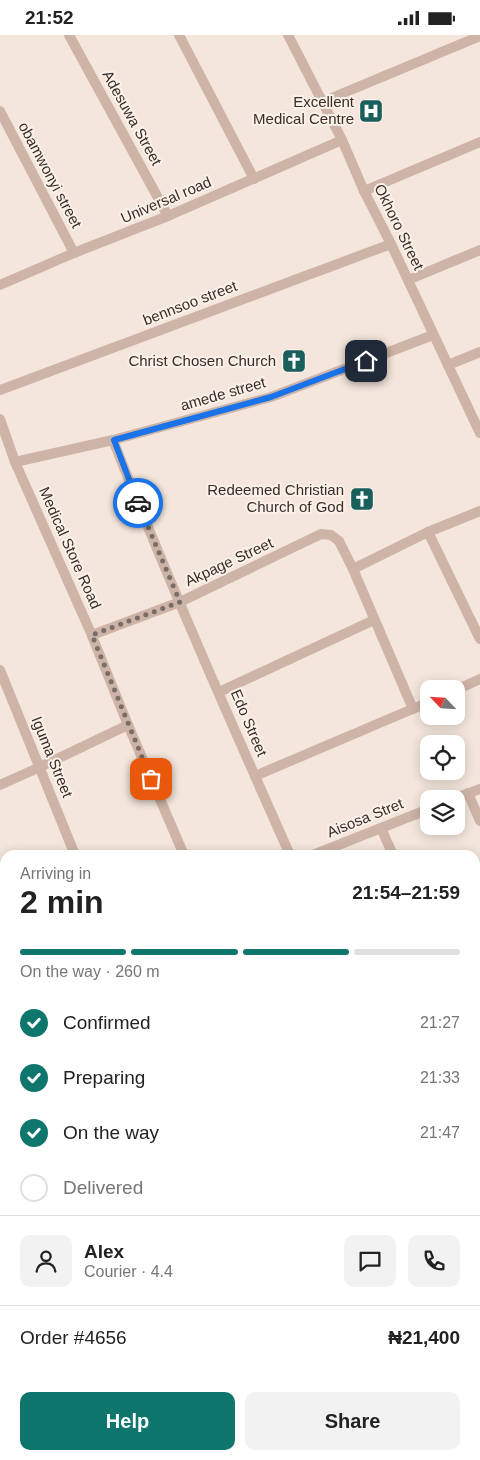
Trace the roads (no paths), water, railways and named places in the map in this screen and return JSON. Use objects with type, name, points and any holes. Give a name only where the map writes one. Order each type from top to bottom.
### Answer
[{"type":"street","name":"Adesuwa Street","points":[[69,35],[168,216]]},
{"type":"street","points":[[179,35],[254,179]]},
{"type":"street","name":"Okhoro Street","points":[[288,35],[342,140],[364,191],[480,433]]},
{"type":"street","points":[[322,102],[480,36]]},
{"type":"street","name":"obamwonyi street","points":[[0,111],[74,253]]},
{"type":"street","name":"Universal road","points":[[0,285],[168,216],[342,140]]},
{"type":"street","points":[[364,191],[480,142]]},
{"type":"street","name":"bennsoo street","points":[[0,390],[391,244]]},
{"type":"street","points":[[408,280],[480,250]]},
{"type":"street","name":"amede street","points":[[15,462],[114,440],[271,397],[433,335]]},
{"type":"street","points":[[448,365],[480,352]]},
{"type":"street","name":"Medical Store Road","points":[[0,419],[15,462],[92,635],[182,850]]},
{"type":"street","name":"Edo Street","points":[[114,440],[180,602],[288,850]]},
{"type":"street","points":[[413,709],[352,569],[428,532],[480,511]]},
{"type":"street","points":[[428,532],[480,639]]},
{"type":"street","name":"Akpage Street","points":[[92,635],[180,602],[321,535],[331,535],[339,541],[352,569]]},
{"type":"street","points":[[219,692],[374,620]]},
{"type":"street","name":"Iguma Street","points":[[1,675],[73,850]]},
{"type":"street","points":[[465,686],[480,679]]},
{"type":"street","points":[[255,776],[420,706]]},
{"type":"street","points":[[0,785],[128,725]]},
{"type":"street","points":[[465,794],[480,789]]},
{"type":"street","points":[[468,793],[480,821]]},
{"type":"street","name":"Aisosa Stret","points":[[326,850],[420,813]]},
{"type":"street","points":[[381,828],[391,850]]},
{"type":"place","name":"Excellent Medical Centre","points":[[371,111]]},
{"type":"place","name":"Christ Chosen Church","points":[[294,361]]},
{"type":"place","name":"Redeemed Christian Church of God","points":[[362,499]]}]
